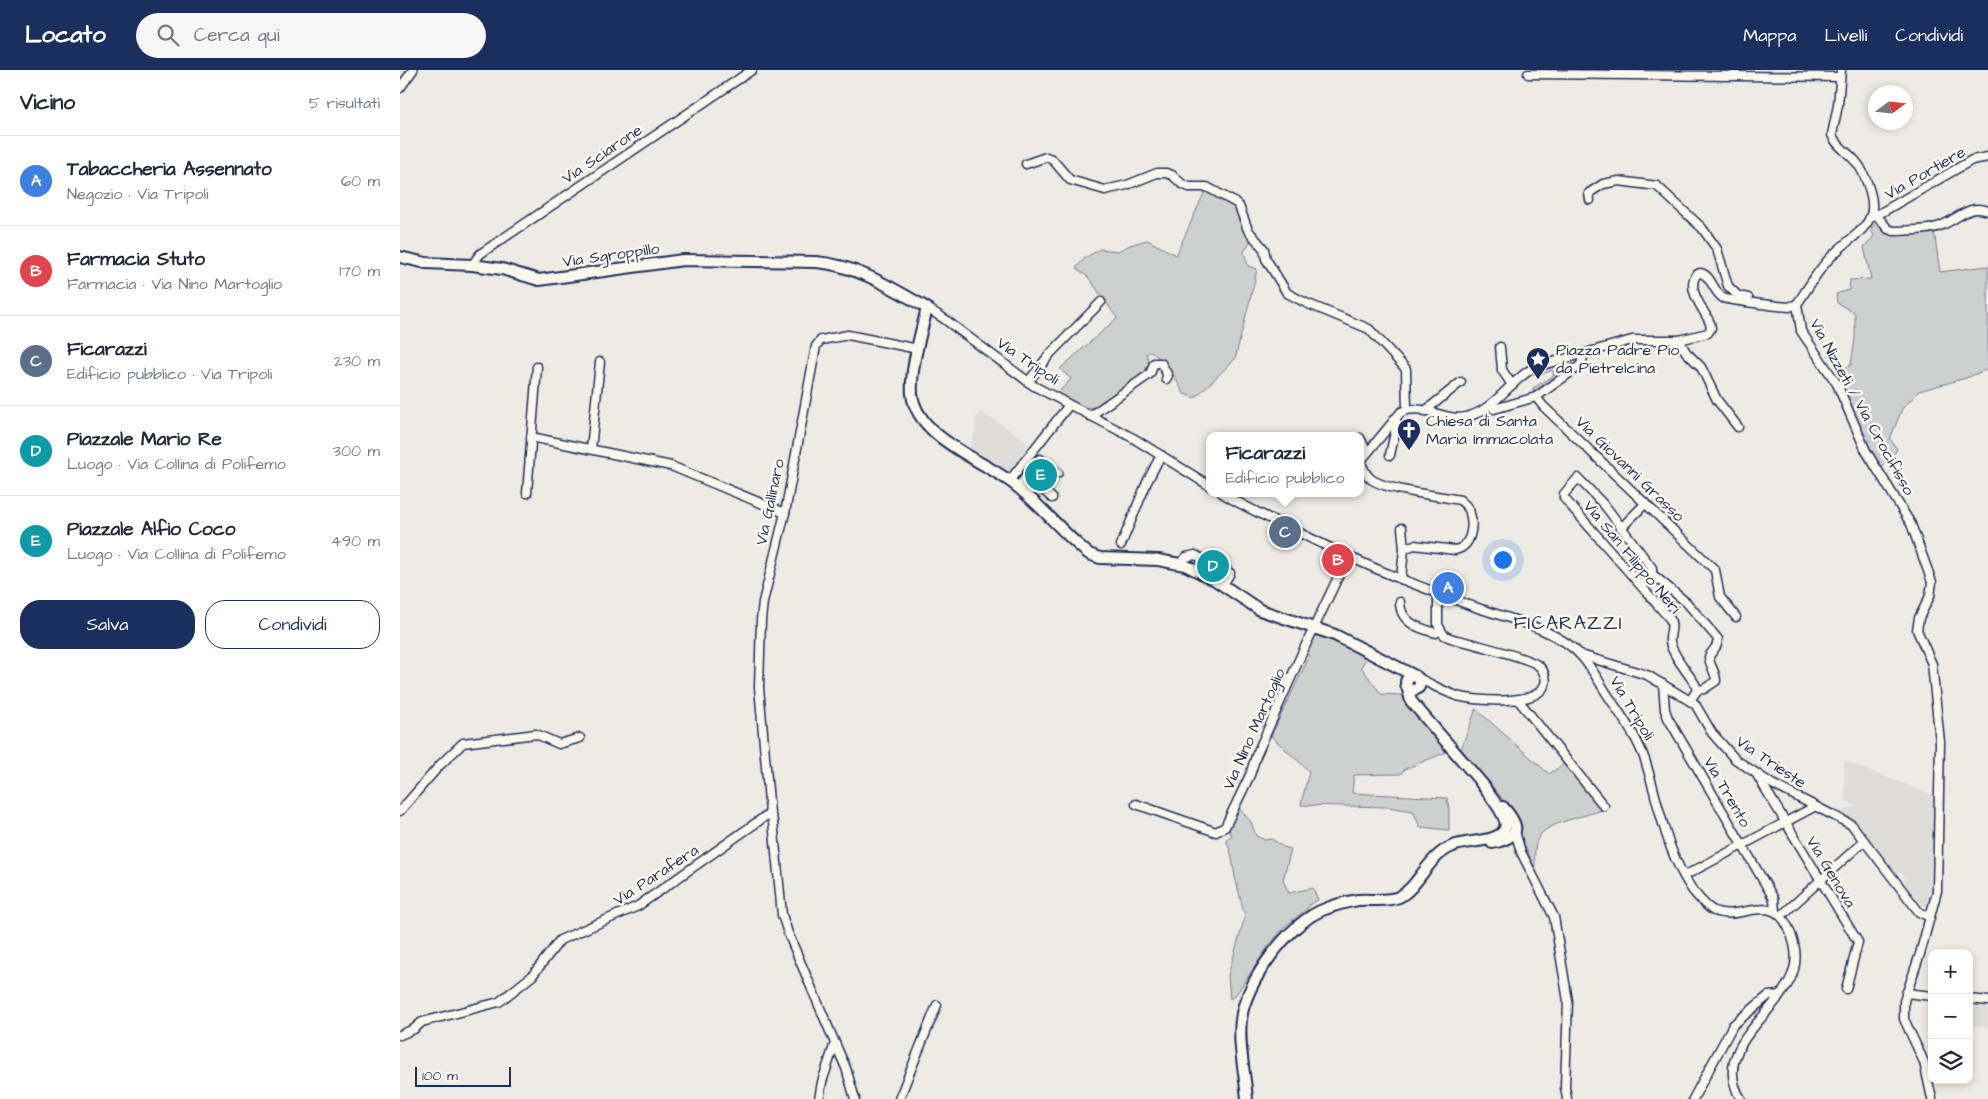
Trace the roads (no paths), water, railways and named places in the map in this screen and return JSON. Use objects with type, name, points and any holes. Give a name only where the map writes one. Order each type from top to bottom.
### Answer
[{"type":"main road","name":"Via Sgroppillo","points":[[400,257],[426,263],[472,265],[502,269],[539,280],[683,260],[829,263]]},
{"type":"main road","name":"Via Tripoli","points":[[829,263],[859,273],[888,286],[927,308]]},
{"type":"main road","points":[[927,308],[914,372],[912,396],[916,411],[922,420],[942,438],[1010,480],[1089,554],[1100,558],[1158,560],[1180,564],[1201,572],[1260,610],[1335,636],[1390,664],[1412,682],[1408,697],[1514,819],[1516,827],[1512,834],[1492,843],[1466,842]]},
{"type":"main road","points":[[1247,1099],[1240,1021],[1247,994],[1268,960],[1294,930],[1314,914],[1344,903],[1392,899],[1401,896],[1438,855],[1450,847],[1466,842],[1494,838],[1499,835],[1505,829],[1504,817],[1481,782]]},
{"type":"street","points":[[400,88],[413,70]]},
{"type":"street","name":"Via Sciarone","points":[[472,265],[480,254],[752,70]]},
{"type":"street","points":[[1528,74],[1809,77],[1841,74],[1838,105],[1832,130],[1834,139],[1857,160],[1872,199],[1875,213],[1888,229],[1894,231],[1930,229],[1945,224],[1971,209],[1988,210]]},
{"type":"street","points":[[1026,164],[1046,157],[1052,159],[1070,180],[1105,190],[1127,185],[1157,173],[1166,173],[1172,175],[1189,188],[1207,187],[1236,203],[1243,213],[1248,230],[1264,249],[1266,259],[1287,293],[1369,330],[1403,364],[1407,374],[1407,409]]},
{"type":"street","name":"Via Portiere","points":[[1875,213],[1972,160],[1988,157]]},
{"type":"street","points":[[1590,200],[1589,193],[1603,184],[1612,182],[1626,181],[1657,186],[1702,228],[1717,249],[1728,286],[1738,296],[1747,297],[1750,302]]},
{"type":"street","points":[[1364,458],[1401,412],[1407,409],[1465,418],[1482,410],[1521,376],[1535,368],[1632,340],[1679,340],[1708,333],[1711,328],[1708,318],[1692,284],[1696,275],[1700,273],[1708,276],[1716,292],[1732,301],[1788,307],[1797,304],[1826,262],[1865,226],[1875,213]]},
{"type":"street","points":[[1028,382],[1050,354],[1101,302]]},
{"type":"street","name":"Via Nizzeti / Via Crocifisso","points":[[1797,304],[1801,331],[1837,384],[1866,451],[1911,524],[1930,574],[1932,590],[1919,618],[1917,630],[1932,664],[1940,742],[1937,891],[1906,993],[1904,1019],[1924,1062],[1932,1099]]},
{"type":"street","name":"Via Tripoli","points":[[927,308],[1028,382],[1133,438],[1206,484]]},
{"type":"street","name":"Via Gallinaro","points":[[855,1099],[846,1068],[782,915],[773,821],[770,813],[759,687],[759,645],[763,602],[785,513],[816,346],[821,340],[848,335],[918,349]]},
{"type":"street","points":[[1679,340],[1686,352],[1701,367],[1717,400],[1738,427]]},
{"type":"street","points":[[1500,347],[1502,370],[1512,385]]},
{"type":"street","points":[[1494,409],[1536,397],[1581,365],[1584,353]]},
{"type":"street","points":[[591,449],[600,362]]},
{"type":"street","points":[[1090,416],[1150,374],[1154,363],[1162,363],[1167,371],[1168,376],[1166,379]]},
{"type":"street","points":[[527,493],[536,367]]},
{"type":"street","points":[[1425,411],[1461,382]]},
{"type":"street","name":"Via Giovanni Grasso","points":[[1536,397],[1543,406],[1715,570],[1720,597],[1736,617]]},
{"type":"street","points":[[1010,480],[1069,405]]},
{"type":"street","points":[[1390,455],[1397,423],[1394,420]]},
{"type":"street","points":[[531,437],[671,466],[785,513]]},
{"type":"street","points":[[1364,446],[1367,452]]},
{"type":"street","points":[[1121,545],[1160,455]]},
{"type":"street","points":[[1018,487],[1040,459],[1058,473]]},
{"type":"street","points":[[1364,467],[1368,476],[1373,481],[1397,488],[1460,500],[1470,512],[1469,541],[1461,549],[1455,550],[1414,545],[1404,549]]},
{"type":"street","points":[[1027,475],[1052,498]]},
{"type":"street","name":"Via San Filippo Neri","points":[[1621,528],[1606,507],[1578,478],[1569,486],[1564,494],[1564,498],[1670,619],[1673,624],[1670,636],[1672,648],[1697,690]]},
{"type":"street","name":"Via Tripoli","points":[[1230,497],[1348,556],[1400,579],[1530,625],[1561,640],[1581,655],[1641,749],[1671,852],[1694,893],[1712,910],[1722,913],[1767,909],[1778,913]]},
{"type":"street","points":[[1641,585],[1652,574],[1652,568],[1621,528],[1646,503]]},
{"type":"street","points":[[1400,579],[1404,549],[1402,528]]},
{"type":"street","name":"Via Nino Martoglio","points":[[1136,804],[1216,832],[1225,827],[1348,556]]},
{"type":"street","points":[[1652,574],[1688,603],[1718,639],[1709,657],[1716,675],[1716,681],[1704,689],[1697,690],[1690,701]]},
{"type":"street","points":[[1412,682],[1459,696],[1519,701],[1537,694],[1546,683],[1545,675],[1539,665],[1525,659],[1447,637],[1440,630],[1437,618],[1438,593]]},
{"type":"street","points":[[1400,602],[1400,610],[1404,617],[1413,625],[1436,633],[1440,630]]},
{"type":"street","name":"Via Trieste","points":[[1581,655],[1647,675],[1696,704],[1712,733],[1735,759],[1814,806],[1852,825],[1919,912],[1930,917]]},
{"type":"street","name":"Via Trento","points":[[1663,684],[1665,710],[1668,718],[1774,899],[1778,913]]},
{"type":"street","points":[[1519,701],[1604,806]]},
{"type":"street","points":[[400,811],[440,765],[463,743],[536,734],[559,744],[580,738]]},
{"type":"street","name":"Via Genova","points":[[1756,773],[1858,942],[1846,990]]},
{"type":"street","points":[[1488,794],[1508,818],[1512,834],[1554,917],[1568,1001],[1565,1087],[1567,1099]]},
{"type":"street","points":[[1684,876],[1814,806]]},
{"type":"street","name":"Via Parafera","points":[[400,1035],[414,1029],[422,1022],[499,1002],[532,976],[560,940],[615,918],[638,906],[770,813]]},
{"type":"street","points":[[1741,1099],[1735,1086],[1734,1074],[1740,1048],[1750,1031],[1780,995],[1792,977],[1796,960],[1793,939],[1778,913],[1821,881],[1864,841]]},
{"type":"street","points":[[1906,993],[1928,996]]},
{"type":"street","points":[[1693,1099],[1733,1025],[1768,996],[1780,995]]},
{"type":"street","points":[[1973,999],[1988,1001]]},
{"type":"street","points":[[899,1099],[936,1005]]},
{"type":"street","points":[[819,1099],[822,1082],[835,1043]]},
{"type":"place","name":"Piazza Padre Pio da Pietrelcina","points":[[1538,380]]},
{"type":"place","name":"Chiesa di Santa Maria Immacolata","points":[[1409,451]]},
{"type":"place","name":"Piazzale Alfio Coco","points":[[1041,475]]},
{"type":"place","name":"Ficarazzi","points":[[1285,532]]},
{"type":"place","name":"Farmacia Stuto","points":[[1338,560]]},
{"type":"place","name":"Piazzale Mario Re","points":[[1213,566]]},
{"type":"place","name":"Tabaccheria Assennato","points":[[1448,588]]},
{"type":"district","name":"FICARAZZI","points":[[1568,623]]}]
